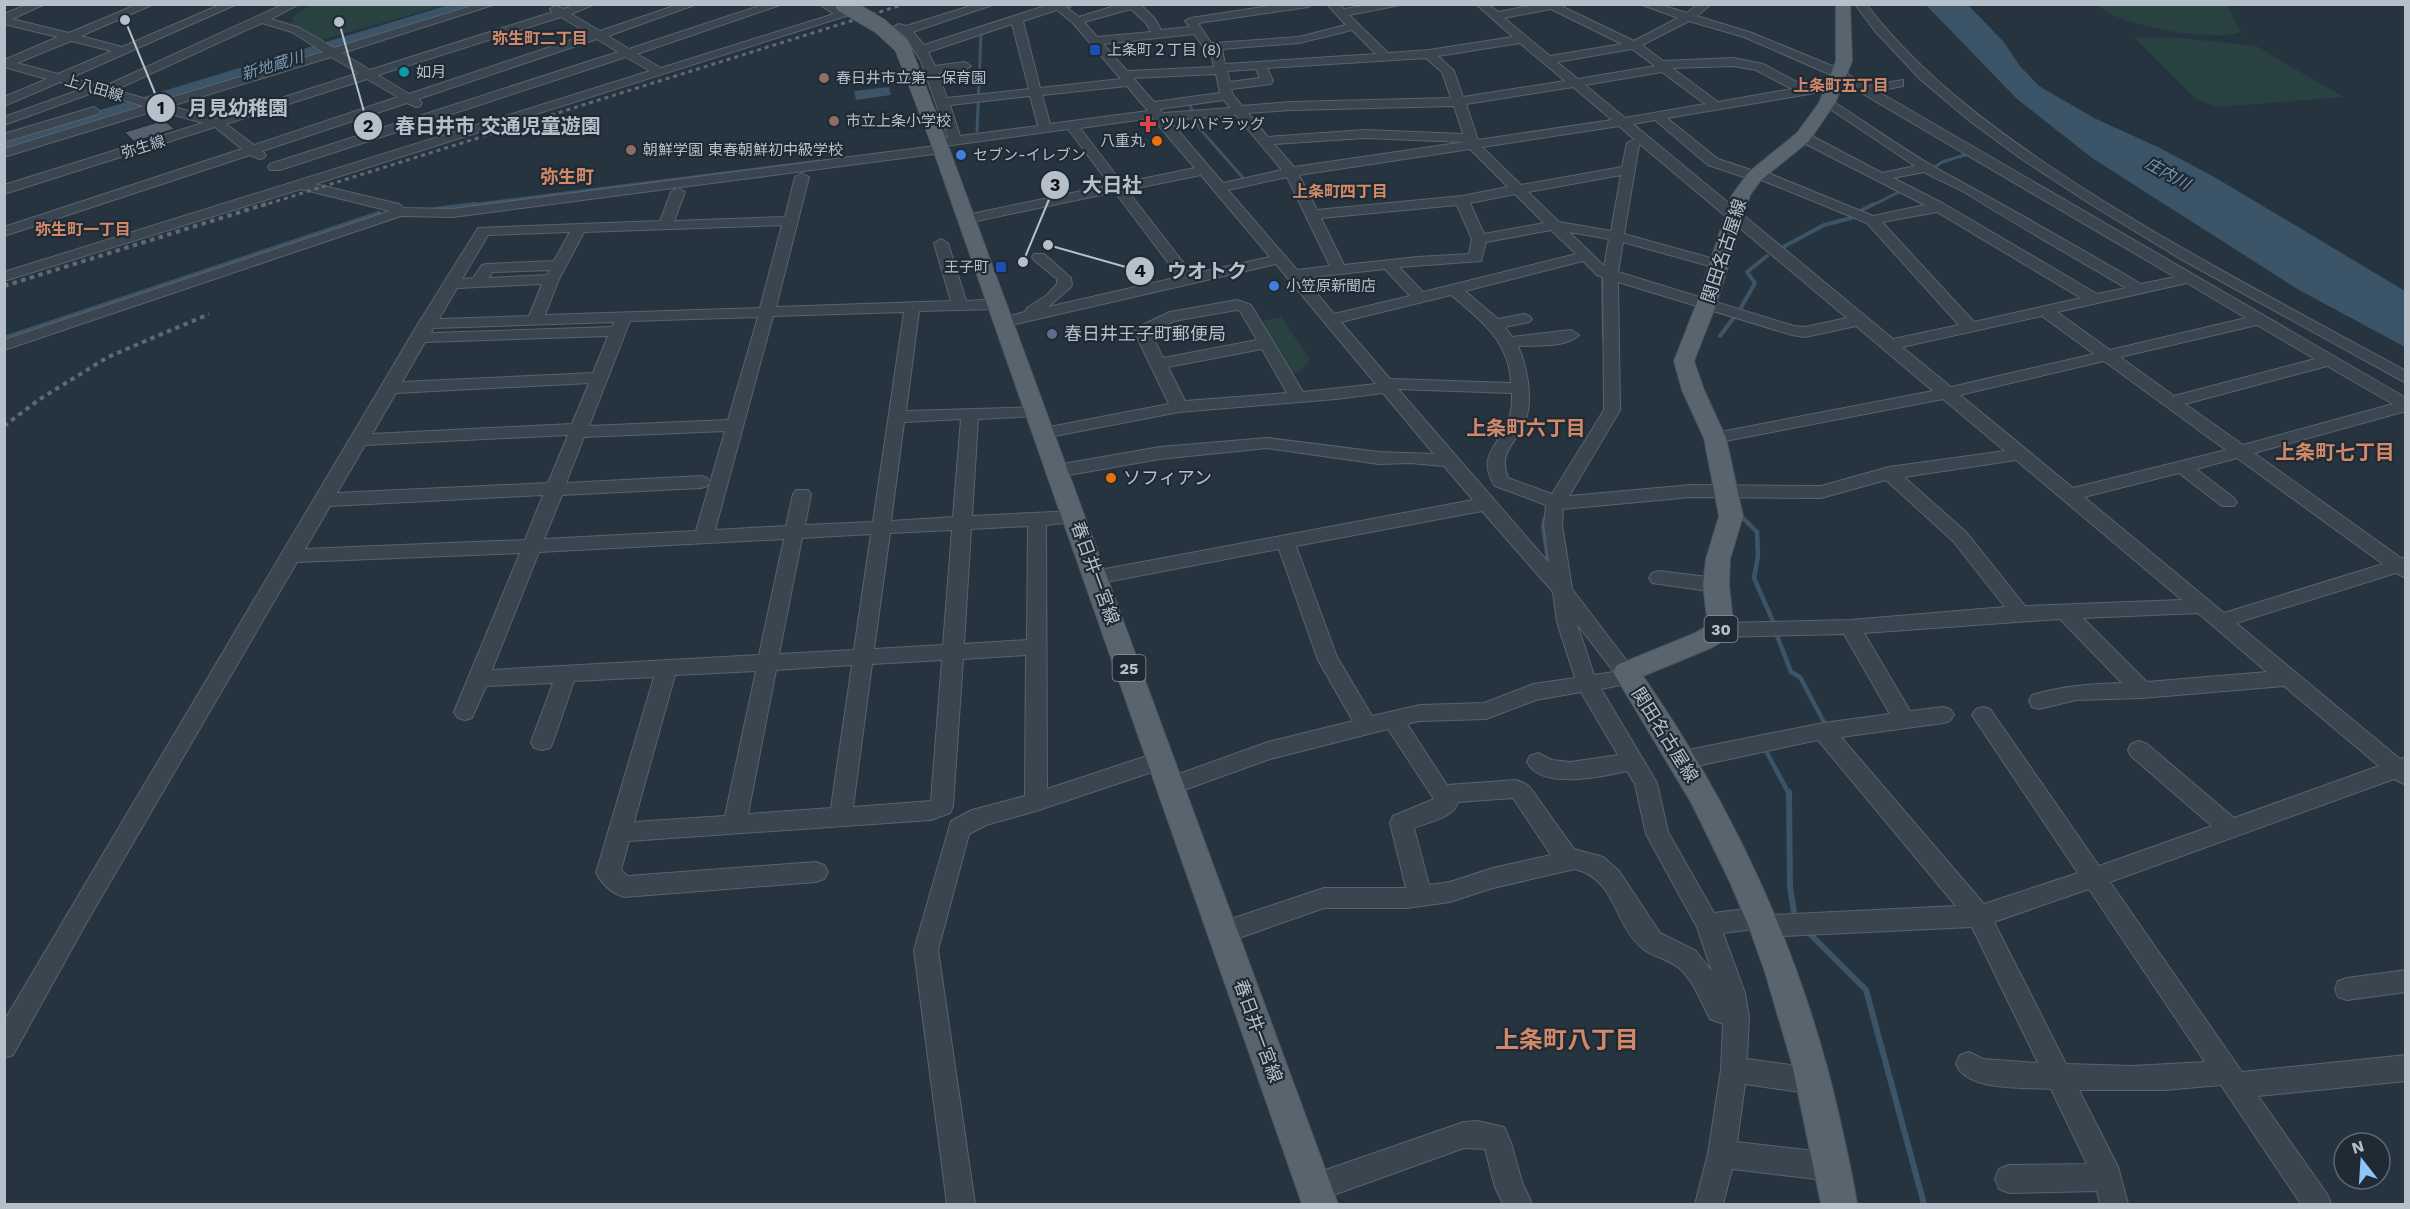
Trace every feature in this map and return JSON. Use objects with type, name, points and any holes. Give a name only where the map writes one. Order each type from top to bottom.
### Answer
[{"type":"main road","name":"関田名古屋線","points":[[1839,1204],[1813,1081],[1796,1016],[1763,922],[1724,836],[1683,760],[1627,674],[1702,641],[1721,630],[1716,585],[1718,559],[1731,516],[1715,438],[1693,390],[1684,361],[1720,265],[1741,195],[1757,175],[1803,137],[1833,88],[1844,61],[1843,4]]},
{"type":"main road","name":"春日井一宮線","points":[[836,6],[889,33],[902,46],[942,141],[1000,313],[1317,1196]]},
{"type":"street","points":[[4,19],[40,4]]},
{"type":"street","points":[[5,63],[149,4]]},
{"type":"street","points":[[205,4],[227,7]]},
{"type":"street","points":[[4,121],[99,89],[294,4]]},
{"type":"street","points":[[4,153],[326,48],[450,4]]},
{"type":"street","points":[[250,64],[326,48],[491,4]]},
{"type":"street","points":[[549,4],[659,72]]},
{"type":"street","name":"弥生線","points":[[6,188],[590,4]]},
{"type":"street","points":[[4,232],[692,4]]},
{"type":"street","points":[[275,167],[778,4]]},
{"type":"street","points":[[942,141],[941,102],[921,50],[903,28],[990,4]]},
{"type":"street","points":[[1095,41],[1196,25],[1255,8],[1308,4]]},
{"type":"street","points":[[1336,9],[1400,4]]},
{"type":"street","points":[[1481,4],[2288,678],[2402,770]]},
{"type":"street","points":[[1645,4],[1748,35],[1814,63],[1833,88],[1937,174],[1970,190],[2138,290]]},
{"type":"street","points":[[1547,60],[1634,45],[1690,16],[1706,4]]},
{"type":"street","points":[[1860,4],[1892,43],[1940,90],[2029,158],[2169,247],[2406,378]]},
{"type":"street","points":[[921,50],[1060,5],[1095,41],[1486,504],[1562,590],[1627,674],[1587,684],[1533,692],[1486,711],[1420,713],[1393,719],[1269,751],[1170,786]]},
{"type":"street","points":[[1077,21],[1134,5],[1158,19]]},
{"type":"street","points":[[4,277],[843,15],[836,6]]},
{"type":"street","points":[[1495,16],[1557,6],[1634,45],[1714,105]]},
{"type":"street","points":[[4,102],[227,7]]},
{"type":"street","points":[[1336,9],[1385,57]]},
{"type":"street","points":[[1114,11],[1128,19],[1186,18],[1196,25],[1208,46],[1299,40],[1354,26]]},
{"type":"street","points":[[4,19],[125,51]]},
{"type":"street","points":[[260,19],[285,25],[326,48],[464,134]]},
{"type":"street","points":[[1157,33],[1158,19]]},
{"type":"street","points":[[1017,20],[1045,129]]},
{"type":"street","points":[[4,35],[27,26]]},
{"type":"street","points":[[941,102],[1260,65],[1429,54],[1521,39]]},
{"type":"street","points":[[1299,40],[1315,61]]},
{"type":"street","points":[[1215,46],[1226,91],[1239,110],[1292,172],[1340,269]]},
{"type":"street","points":[[1429,54],[1448,71],[1472,142],[1602,272],[1792,330],[1804,332],[1860,320]]},
{"type":"street","points":[[1154,112],[1458,102],[1663,67],[1733,62],[1758,67],[1814,63]]},
{"type":"street","name":"上八田線","points":[[5,63],[217,123]]},
{"type":"street","points":[[4,345],[400,212],[453,213],[543,202],[942,141],[1045,129],[1154,112],[1267,81],[1260,65]]},
{"type":"street","points":[[929,70],[965,66]]},
{"type":"street","points":[[1758,67],[1803,90]]},
{"type":"street","points":[[1219,188],[1292,172],[1472,142],[1622,122],[1803,90],[1833,88],[1866,90],[1899,83]]},
{"type":"street","points":[[1866,90],[2406,406]]},
{"type":"street","points":[[4,138],[158,92]]},
{"type":"street","points":[[1886,102],[1908,99]]},
{"type":"street","points":[[1656,115],[1713,162],[1757,175],[1872,220],[1970,327]]},
{"type":"street","points":[[217,123],[298,185],[394,207],[400,212]]},
{"type":"street","points":[[1071,125],[1189,280]]},
{"type":"street","points":[[1266,141],[1318,135],[1432,136],[1472,142]]},
{"type":"street","points":[[1803,137],[1939,207],[2094,299]]},
{"type":"street","points":[[1645,140],[1633,142],[1610,276],[1612,410],[1558,503],[1554,506],[1553,525],[1567,622],[1587,684],[1646,783],[1657,834],[1708,924],[1732,993],[1736,1017],[1734,1070],[1722,1154],[1709,1204]]},
{"type":"street","points":[[1880,177],[1928,167]]},
{"type":"street","points":[[967,219],[1204,170]]},
{"type":"street","points":[[1313,215],[1462,200],[1620,171],[1628,172]]},
{"type":"street","points":[[704,537],[802,177]]},
{"type":"street","points":[[666,224],[678,192]]},
{"type":"street","points":[[1293,275],[1388,264],[1476,258],[1479,239],[1462,200]]},
{"type":"street","points":[[526,228],[543,202]]},
{"type":"street","points":[[1872,220],[1939,207]]},
{"type":"street","points":[[4,1046],[77,918],[483,231],[791,220]]},
{"type":"street","points":[[1479,239],[1554,225],[1617,236],[1720,265]]},
{"type":"street","points":[[535,320],[552,279],[580,227]]},
{"type":"street","points":[[941,243],[960,305]]},
{"type":"street","points":[[1331,320],[1586,256]]},
{"type":"street","points":[[1032,315],[1031,312],[1052,298],[1065,285],[1064,278],[1039,257]]},
{"type":"street","points":[[422,331],[622,324],[767,312],[960,305],[1000,313],[1032,315],[1280,259]]},
{"type":"street","points":[[1388,264],[1420,298]]},
{"type":"street","points":[[478,283],[487,268],[560,265]]},
{"type":"street","points":[[450,284],[552,279]]},
{"type":"street","points":[[1889,345],[2186,279]]},
{"type":"street","points":[[1453,290],[1496,324],[1509,342],[1517,361],[1520,389],[1517,422],[1496,454],[1496,471],[1501,482]]},
{"type":"street","points":[[1179,407],[1142,331],[1170,317],[1237,305],[1246,308],[1298,397]]},
{"type":"street","points":[[841,816],[912,307]]},
{"type":"street","points":[[2045,310],[2403,567]]},
{"type":"street","points":[[1496,324],[1524,319]]},
{"type":"street","points":[[422,331],[535,320],[622,324]]},
{"type":"street","points":[[1715,438],[1947,393],[2257,320]]},
{"type":"street","points":[[465,712],[622,324]]},
{"type":"street","points":[[1509,342],[1561,338],[1571,335]]},
{"type":"street","points":[[1158,364],[1268,343]]},
{"type":"street","points":[[2171,402],[2326,361]]},
{"type":"street","points":[[389,388],[600,378]]},
{"type":"street","points":[[896,417],[970,413],[1040,422],[1387,386],[1496,386],[1520,389]]},
{"type":"street","points":[[2069,495],[2240,452],[2406,406]]},
{"type":"street","points":[[621,832],[931,811],[942,806],[970,413]]},
{"type":"street","points":[[358,440],[735,426]]},
{"type":"street","points":[[1058,471],[1160,453],[1267,443],[1379,458],[1410,457],[1450,461]]},
{"type":"street","points":[[1473,488],[1501,482],[1558,503],[1690,491],[1821,492],[1890,473],[2020,454]]},
{"type":"street","points":[[2182,467],[2228,502]]},
{"type":"street","points":[[1890,473],[1960,537],[2020,613]]},
{"type":"street","points":[[323,500],[701,482]]},
{"type":"street","points":[[734,825],[802,494]]},
{"type":"street","points":[[1096,577],[1486,504]]},
{"type":"street","points":[[291,556],[532,546],[1075,517]]},
{"type":"street","points":[[1036,802],[1037,519]]},
{"type":"street","points":[[1285,542],[1328,660],[1367,726]]},
{"type":"street","points":[[2220,621],[2403,567]]},
{"type":"street","points":[[1659,578],[1716,585]]},
{"type":"street","points":[[1721,630],[1850,627],[2020,613],[2202,606]]},
{"type":"street","points":[[2064,612],[2142,690]]},
{"type":"street","points":[[1850,627],[1904,720]]},
{"type":"street","points":[[478,679],[1037,647]]},
{"type":"street","points":[[667,668],[609,873],[624,886],[816,872]]},
{"type":"street","points":[[542,742],[566,674]]},
{"type":"street","points":[[2038,701],[2076,692],[2142,690],[2288,678]]},
{"type":"street","points":[[1683,760],[1823,731],[1943,715]]},
{"type":"street","points":[[1983,715],[2317,1204]]},
{"type":"street","points":[[1393,719],[1439,790],[1444,794],[1447,804],[1401,823],[1420,896]]},
{"type":"street","points":[[1823,731],[1979,916],[2108,1177],[2114,1204]]},
{"type":"street","points":[[2139,750],[2230,828]]},
{"type":"street","points":[[961,1204],[926,950],[958,828],[980,817],[1036,802],[1162,760]]},
{"type":"street","points":[[1538,762],[1545,768],[1560,771],[1634,761]]},
{"type":"street","points":[[1708,924],[1979,916],[2402,770]]},
{"type":"street","points":[[1444,794],[1516,789],[1521,792],[1568,860]]},
{"type":"street","points":[[1222,933],[1324,898],[1420,896],[1450,892],[1493,878],[1568,860],[1587,860],[1604,869],[1651,941],[1687,959],[1703,979],[1719,1011],[1736,1017]]},
{"type":"street","points":[[2347,989],[2406,981]]},
{"type":"street","points":[[1969,1064],[1978,1071],[2132,1080],[2231,1079],[2406,1068]]},
{"type":"street","points":[[1734,1070],[1813,1081]]},
{"type":"street","points":[[1317,1196],[1464,1135],[1486,1135],[1494,1137],[1497,1143],[1509,1187],[1518,1204]]},
{"type":"street","points":[[1722,1154],[1832,1167]]},
{"type":"street","points":[[2009,1179],[2108,1177]]},
{"type":"green space","points":[[309,5],[446,5],[321,40],[290,23],[295,22],[291,19]]},
{"type":"green space","points":[[2099,5],[2227,5],[2241,32],[2229,35],[2190,34],[2145,26],[2109,13]]},
{"type":"green space","points":[[2170,37],[2256,46],[2343,97],[2218,107],[2197,100],[2135,38]]},
{"type":"green space","points":[[1281,317],[1310,360],[1300,372],[1288,375],[1258,322]]},
{"type":"water","name":"庄内川","points":[[1926,5],[1968,5],[2003,41],[2020,66],[2039,86],[2094,118],[2160,148],[2216,178],[2405,291],[2405,347],[2299,290],[2092,158],[2017,99]]},
{"type":"water","points":[[889,87],[891,95],[856,100],[854,91]]},
{"type":"building","points":[[164,120],[175,129],[134,142],[124,132]]},
{"type":"waterway","name":"新地蔵川","points":[[4,145],[470,4]]},
{"type":"waterway","points":[[1068,8],[1073,4]]},
{"type":"waterway","points":[[977,131],[981,34],[985,32]]},
{"type":"waterway","points":[[1188,102],[1194,113]]},
{"type":"waterway","points":[[1194,116],[1200,129],[1244,179]]},
{"type":"waterway","points":[[1935,167],[1942,162],[1968,154]]},
{"type":"waterway","points":[[463,206],[819,161]]},
{"type":"waterway","points":[[1871,206],[1901,191]]},
{"type":"waterway","points":[[435,209],[475,204]]},
{"type":"waterway","points":[[1858,212],[1874,204]]},
{"type":"waterway","points":[[4,338],[379,213]]},
{"type":"waterway","points":[[1785,246],[1824,225],[1851,218],[1852,215]]},
{"type":"waterway","points":[[1738,313],[1755,283],[1747,272],[1767,256]]},
{"type":"waterway","points":[[1603,276],[1604,339]]},
{"type":"waterway","points":[[1720,336],[1735,316]]},
{"type":"waterway","points":[[1740,515],[1757,532],[1758,556],[1754,578],[1775,626]]},
{"type":"waterway","points":[[1545,518],[1543,526],[1549,566]]},
{"type":"waterway","points":[[1776,633],[1791,672],[1800,677],[1825,724]]},
{"type":"waterway","points":[[1765,749],[1789,794]]},
{"type":"waterway","points":[[1789,792],[1790,887],[1794,912]]},
{"type":"waterway","points":[[1808,932],[1866,990],[1924,1204]]},
{"type":"railway","points":[[261,206],[905,4]]},
{"type":"railway","points":[[4,286],[266,204]]},
{"type":"railway","points":[[4,426],[40,399],[108,357],[209,314]]},
{"type":"place","name":"月見幼稚園","points":[[125,20]]},
{"type":"place","name":"春日井市 交通児童遊園","points":[[339,22]]},
{"type":"place","name":"上条町２丁目 (8)","points":[[1095,50]]},
{"type":"place","name":"如月","points":[[404,72]]},
{"type":"place","name":"春日井市立第一保育園","points":[[824,78]]},
{"type":"place","name":"市立上条小学校","points":[[834,121]]},
{"type":"place","name":"ツルハドラッグ","points":[[1148,124]]},
{"type":"place","name":"八重丸","points":[[1157,141]]},
{"type":"place","name":"朝鮮学園 東春朝鮮初中級学校","points":[[631,150]]},
{"type":"place","name":"セブン-イレブン","points":[[961,155]]},
{"type":"place","name":"ウオトク","points":[[1048,245]]},
{"type":"place","name":"大日社","points":[[1023,262]]},
{"type":"place","name":"王子町","points":[[1001,267]]},
{"type":"place","name":"小笠原新聞店","points":[[1274,286]]},
{"type":"place","name":"春日井王子町郵便局","points":[[1052,334]]},
{"type":"place","name":"ソフィアン","points":[[1111,478]]},
{"type":"district","name":"弥生町二丁目","points":[[540,38]]},
{"type":"district","name":"上条町五丁目","points":[[1841,85]]},
{"type":"district","name":"弥生町","points":[[567,177]]},
{"type":"district","name":"上条町四丁目","points":[[1340,191]]},
{"type":"district","name":"弥生町一丁目","points":[[83,229]]},
{"type":"district","name":"上条町六丁目","points":[[1526,428]]},
{"type":"district","name":"上条町七丁目","points":[[2335,452]]},
{"type":"district","name":"上条町八丁目","points":[[1567,1040]]}]
